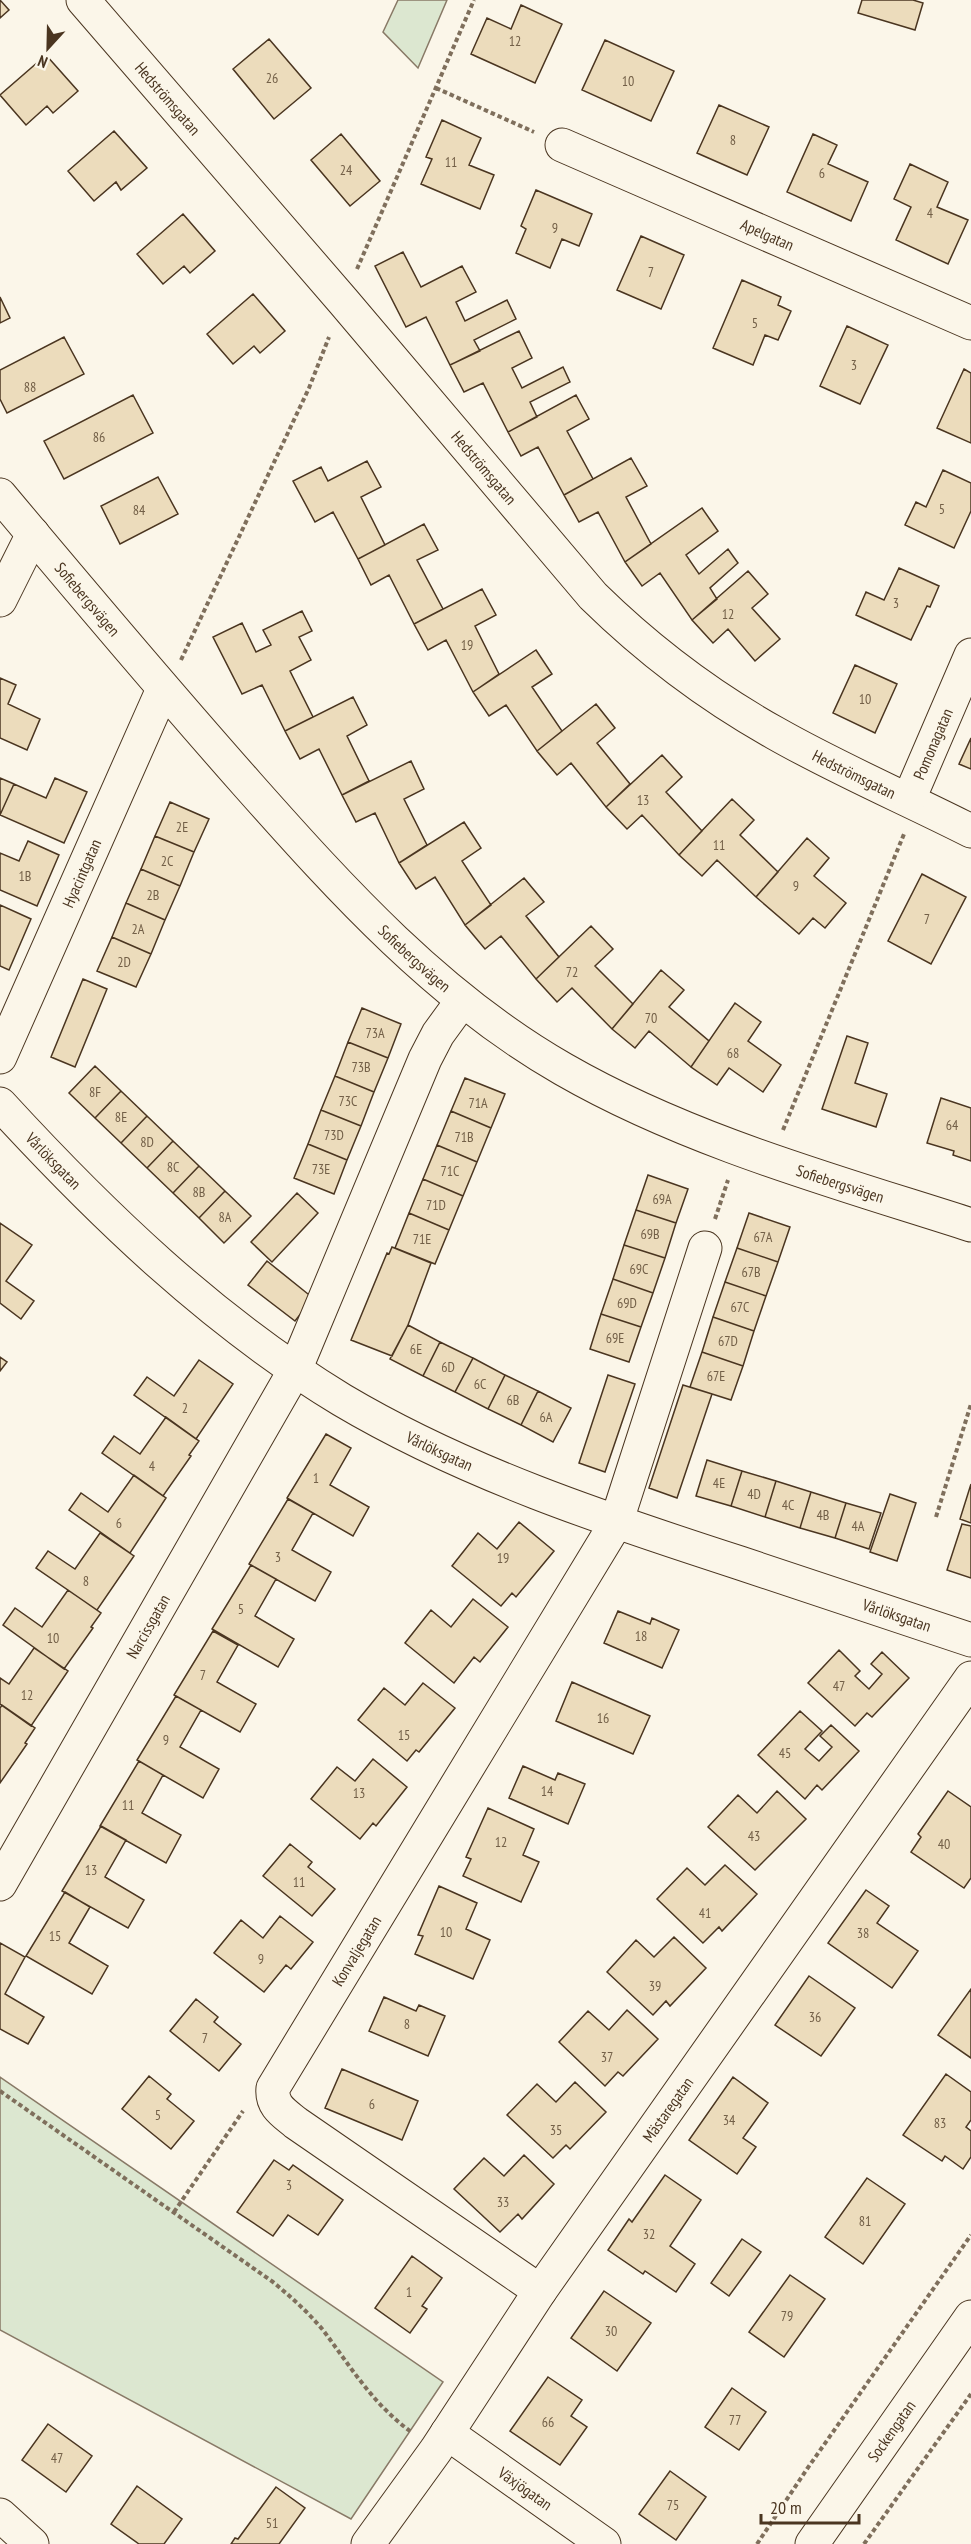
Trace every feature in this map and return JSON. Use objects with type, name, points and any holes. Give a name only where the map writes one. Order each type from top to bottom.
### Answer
[{"type":"street","name":"Hedströmsgatan","points":[[84,0],[343,301],[592,596],[621,623],[688,676],[744,715],[785,738],[971,831]]},
{"type":"street","name":"Apelgatan","points":[[562,145],[971,323]]},
{"type":"street","name":"Sofiebergsvägen","points":[[0,495],[163,689],[316,862],[416,961],[462,1002],[562,1069],[668,1121],[770,1161],[971,1225]]},
{"type":"street","points":[[0,600],[33,534]]},
{"type":"street","name":"Pomonagatan","points":[[909,799],[971,655]]},
{"type":"street","name":"Hyacintgatan","points":[[0,1057],[163,689]]},
{"type":"street","name":"Narcissgatan","points":[[0,1884],[295,1370],[425,1059],[438,1034],[462,1002]]},
{"type":"street","name":"Vårlöksgatan","points":[[0,1104],[56,1164],[149,1255],[222,1315],[295,1370],[404,1434],[503,1479],[616,1523],[971,1640]]},
{"type":"street","name":"Konvaljegatan","points":[[272,2097],[273,2088],[616,1523],[705,1248]]},
{"type":"street","name":"Mästaregatan","points":[[368,2544],[441,2441],[540,2291],[971,1678]]},
{"type":"street","points":[[272,2097],[276,2106],[296,2123],[540,2291]]},
{"type":"street","name":"Sockengatan","points":[[812,2544],[971,2317]]},
{"type":"street","name":"Växjögatan","points":[[441,2441],[604,2544]]},
{"type":"street","points":[[0,2515],[32,2544]]},
{"type":"path","points":[[163,689],[183,656],[309,388],[343,301],[474,0]]},
{"type":"path","points":[[436,87],[562,145]]},
{"type":"path","points":[[770,1161],[909,823],[909,799]]},
{"type":"path","points":[[705,1248],[739,1148]]},
{"type":"path","points":[[936,1517],[971,1404]]},
{"type":"path","points":[[0,2091],[273,2282],[297,2302],[321,2328],[377,2403],[399,2423],[441,2441]]},
{"type":"path","points":[[174,2212],[247,2105],[272,2097]]},
{"type":"path","points":[[757,2544],[971,2235]]},
{"type":"path","points":[[864,2544],[971,2394]]},
{"type":"green space","points":[[398,0],[447,0],[418,68],[383,32]]},
{"type":"green space","points":[[0,2077],[443,2382],[351,2519],[0,2330]]},
{"type":"building","points":[[0,0],[9,10],[0,18]]},
{"type":"building","points":[[862,0],[913,0],[923,3],[915,30],[858,13]]},
{"type":"building","points":[[521,5],[562,24],[535,83],[471,54],[487,18],[511,29]]},
{"type":"building","points":[[269,39],[311,88],[274,119],[233,69]]},
{"type":"building","points":[[605,40],[674,71],[651,121],[582,90]]},
{"type":"building","points":[[46,55],[78,91],[53,113],[47,106],[26,125],[0,95]]},
{"type":"building","points":[[719,105],[769,127],[747,175],[697,153]]},
{"type":"building","points":[[442,120],[481,138],[469,165],[494,175],[480,209],[421,184],[432,159],[426,157]]},
{"type":"building","points":[[114,131],[147,168],[121,190],[116,182],[94,201],[68,171]]},
{"type":"building","points":[[341,134],[380,181],[350,206],[311,160]]},
{"type":"building","points":[[813,134],[837,145],[828,164],[868,182],[851,221],[787,192]]},
{"type":"building","points":[[910,164],[948,182],[937,207],[968,220],[948,264],[896,240],[911,207],[894,199]]},
{"type":"building","points":[[536,190],[592,214],[579,246],[562,239],[550,268],[516,253],[526,229],[521,226]]},
{"type":"building","points":[[183,214],[215,251],[190,273],[184,266],[163,284],[137,254]]},
{"type":"building","points":[[641,236],[684,255],[661,309],[617,290]]},
{"type":"building","points":[[403,252],[421,287],[462,266],[476,292],[456,302],[465,321],[507,300],[516,319],[474,340],[480,351],[450,365],[426,317],[406,327],[375,266]]},
{"type":"building","points":[[742,280],[781,297],[778,305],[791,311],[778,340],[765,335],[753,365],[713,348]]},
{"type":"building","points":[[253,294],[285,331],[260,353],[254,346],[233,364],[207,334]]},
{"type":"building","points":[[0,297],[10,318],[0,323]]},
{"type":"building","points":[[847,326],[888,345],[860,404],[820,386]]},
{"type":"building","points":[[519,331],[532,358],[512,368],[522,388],[563,367],[570,382],[530,402],[537,417],[508,432],[483,383],[464,392],[450,365]]},
{"type":"building","points":[[64,337],[84,374],[7,413],[0,399],[0,370]]},
{"type":"building","points":[[964,369],[971,373],[971,443],[937,428]]},
{"type":"building","points":[[133,395],[153,433],[64,479],[44,441]]},
{"type":"building","points":[[576,395],[589,419],[567,431],[593,479],[564,495],[538,447],[521,456],[508,432]]},
{"type":"building","points":[[631,458],[647,486],[626,497],[651,544],[625,562],[598,512],[579,522],[564,495]]},
{"type":"building","points":[[367,461],[381,487],[361,497],[385,545],[358,559],[333,512],[315,522],[293,481],[321,467],[328,481]]},
{"type":"building","points":[[943,470],[971,483],[971,511],[954,548],[905,525],[916,502],[926,507]]},
{"type":"building","points":[[158,477],[178,514],[120,544],[101,506]]},
{"type":"building","points":[[702,508],[718,531],[686,555],[699,574],[728,549],[738,563],[710,588],[717,599],[692,620],[660,573],[642,586],[625,562]]},
{"type":"building","points":[[424,524],[438,550],[417,560],[443,609],[414,624],[389,575],[371,585],[358,559]]},
{"type":"building","points":[[899,568],[939,586],[911,640],[856,615],[866,592],[884,600]]},
{"type":"building","points":[[748,571],[768,594],[752,608],[780,639],[755,661],[728,629],[713,643],[692,620]]},
{"type":"building","points":[[482,589],[496,615],[475,626],[499,674],[473,692],[446,640],[428,650],[414,624]]},
{"type":"building","points":[[302,611],[312,631],[299,637],[311,660],[290,671],[313,717],[285,731],[262,685],[242,694],[213,637],[242,623],[256,652],[271,645],[263,630]]},
{"type":"building","points":[[536,650],[552,674],[532,687],[562,731],[537,751],[506,705],[489,716],[473,692]]},
{"type":"building","points":[[855,665],[897,684],[875,733],[833,713]]},
{"type":"building","points":[[0,678],[16,685],[8,704],[40,719],[27,750],[0,738]]},
{"type":"building","points":[[353,697],[367,725],[347,736],[369,781],[342,795],[319,749],[300,759],[285,731]]},
{"type":"building","points":[[596,704],[615,728],[597,743],[630,784],[606,807],[571,763],[557,775],[537,751]]},
{"type":"building","points":[[971,738],[971,769],[959,764]]},
{"type":"building","points":[[662,755],[682,777],[666,792],[702,831],[679,855],[642,815],[627,829],[606,807]]},
{"type":"building","points":[[411,761],[424,789],[404,799],[427,845],[399,863],[375,813],[356,822],[342,795]]},
{"type":"building","points":[[0,778],[14,784],[0,815]]},
{"type":"building","points":[[55,778],[87,792],[64,843],[0,815],[14,784],[46,798]]},
{"type":"building","points":[[732,799],[754,820],[740,835],[778,872],[756,897],[717,860],[702,876],[679,855]]},
{"type":"building","points":[[170,802],[209,819],[194,852],[155,836]]},
{"type":"building","points":[[464,822],[481,848],[462,861],[491,905],[465,925],[435,877],[416,889],[399,863]]},
{"type":"building","points":[[155,836],[194,852],[180,886],[141,869]]},
{"type":"building","points":[[807,838],[829,858],[814,876],[846,903],[825,928],[813,918],[799,934],[756,897]]},
{"type":"building","points":[[28,841],[59,855],[37,906],[0,890],[0,853],[19,861]]},
{"type":"building","points":[[141,869],[180,886],[165,920],[126,903]]},
{"type":"building","points":[[922,874],[966,897],[931,964],[888,941]]},
{"type":"building","points":[[524,878],[544,902],[526,916],[559,957],[536,979],[501,936],[485,949],[465,925]]},
{"type":"building","points":[[126,903],[165,920],[151,954],[112,937]]},
{"type":"building","points":[[0,905],[31,919],[9,970],[0,966]]},
{"type":"building","points":[[591,926],[613,949],[595,966],[633,1004],[612,1029],[572,988],[557,1002],[536,979]]},
{"type":"building","points":[[112,937],[151,954],[136,987],[97,971]]},
{"type":"building","points":[[661,970],[684,990],[669,1007],[709,1041],[691,1067],[649,1031],[635,1048],[612,1029]]},
{"type":"building","points":[[83,979],[107,989],[75,1067],[51,1057]]},
{"type":"building","points":[[735,1003],[761,1022],[748,1041],[781,1065],[763,1092],[729,1068],[717,1085],[691,1067]]},
{"type":"building","points":[[362,1008],[401,1024],[388,1058],[348,1042]]},
{"type":"building","points":[[847,1036],[868,1043],[855,1083],[887,1094],[876,1127],[822,1109]]},
{"type":"building","points":[[348,1042],[388,1058],[374,1092],[335,1076]]},
{"type":"building","points":[[95,1066],[121,1091],[95,1118],[69,1093]]},
{"type":"building","points":[[335,1076],[374,1092],[361,1126],[321,1110]]},
{"type":"building","points":[[465,1078],[505,1094],[491,1128],[451,1111]]},
{"type":"building","points":[[121,1091],[147,1116],[121,1143],[95,1118]]},
{"type":"building","points":[[941,1098],[971,1108],[971,1161],[953,1155],[954,1151],[927,1143]]},
{"type":"building","points":[[321,1110],[361,1126],[347,1160],[308,1144]]},
{"type":"building","points":[[451,1111],[491,1128],[477,1162],[437,1145]]},
{"type":"building","points":[[147,1116],[173,1141],[147,1168],[121,1143]]},
{"type":"building","points":[[173,1141],[199,1166],[173,1193],[147,1168]]},
{"type":"building","points":[[308,1144],[347,1160],[334,1194],[294,1178]]},
{"type":"building","points":[[437,1145],[477,1162],[463,1196],[423,1179]]},
{"type":"building","points":[[199,1166],[225,1191],[199,1218],[173,1193]]},
{"type":"building","points":[[648,1175],[688,1189],[676,1223],[636,1210]]},
{"type":"building","points":[[423,1179],[463,1196],[449,1230],[409,1213]]},
{"type":"building","points":[[225,1191],[251,1216],[224,1243],[199,1218]]},
{"type":"building","points":[[297,1193],[318,1213],[272,1262],[251,1242]]},
{"type":"building","points":[[636,1210],[676,1223],[665,1258],[624,1245]]},
{"type":"building","points":[[409,1213],[449,1230],[435,1264],[395,1248]]},
{"type":"building","points":[[749,1213],[790,1227],[778,1262],[737,1248]]},
{"type":"building","points":[[0,1223],[32,1245],[6,1281],[34,1301],[21,1319],[0,1303]]},
{"type":"building","points":[[624,1245],[665,1258],[653,1293],[613,1279]]},
{"type":"building","points":[[392,1247],[431,1263],[408,1325],[392,1356],[351,1340],[387,1253],[389,1254]]},
{"type":"building","points":[[737,1248],[778,1262],[766,1296],[725,1282]]},
{"type":"building","points":[[267,1261],[313,1298],[295,1321],[248,1285]]},
{"type":"building","points":[[613,1279],[653,1293],[641,1327],[601,1314]]},
{"type":"building","points":[[725,1282],[766,1296],[754,1331],[713,1317]]},
{"type":"building","points":[[601,1314],[641,1327],[629,1362],[590,1349]]},
{"type":"building","points":[[713,1317],[754,1331],[743,1366],[702,1352]]},
{"type":"building","points":[[408,1325],[440,1342],[423,1376],[390,1359]]},
{"type":"building","points":[[440,1342],[473,1358],[455,1392],[423,1376]]},
{"type":"building","points":[[702,1352],[743,1366],[731,1400],[690,1387]]},
{"type":"building","points":[[0,1357],[7,1362],[0,1371]]},
{"type":"building","points":[[473,1358],[505,1375],[488,1409],[455,1392]]},
{"type":"building","points":[[199,1360],[233,1384],[196,1439],[134,1395],[147,1377],[174,1396]]},
{"type":"building","points":[[505,1375],[538,1391],[521,1425],[488,1409]]},
{"type":"building","points":[[608,1375],[635,1384],[605,1472],[579,1463]]},
{"type":"building","points":[[683,1385],[712,1394],[677,1498],[649,1488]]},
{"type":"building","points":[[538,1391],[571,1408],[553,1442],[521,1425]]},
{"type":"building","points":[[166,1417],[199,1441],[163,1496],[102,1453],[114,1436],[140,1454]]},
{"type":"building","points":[[326,1434],[351,1448],[330,1485],[369,1507],[353,1536],[287,1498]]},
{"type":"building","points":[[707,1460],[742,1471],[731,1506],[696,1496]]},
{"type":"building","points":[[742,1471],[776,1481],[765,1517],[731,1506]]},
{"type":"building","points":[[134,1475],[166,1498],[130,1553],[69,1510],[81,1493],[108,1512]]},
{"type":"building","points":[[776,1481],[811,1492],[800,1528],[765,1517]]},
{"type":"building","points":[[971,1484],[971,1523],[960,1519]]},
{"type":"building","points":[[811,1492],[846,1503],[835,1538],[800,1528]]},
{"type":"building","points":[[890,1494],[916,1503],[897,1561],[870,1552]]},
{"type":"building","points":[[288,1499],[313,1513],[292,1550],[331,1572],[315,1601],[249,1564]]},
{"type":"building","points":[[846,1503],[881,1513],[869,1549],[835,1538]]},
{"type":"building","points":[[519,1522],[554,1551],[516,1597],[512,1593],[501,1606],[452,1566],[478,1533],[497,1549]]},
{"type":"building","points":[[962,1524],[971,1526],[971,1578],[947,1570]]},
{"type":"building","points":[[100,1533],[134,1556],[97,1610],[36,1568],[48,1551],[75,1569]]},
{"type":"building","points":[[251,1565],[276,1579],[255,1616],[294,1639],[278,1667],[212,1629]]},
{"type":"building","points":[[68,1590],[101,1613],[64,1669],[3,1625],[15,1608],[42,1627]]},
{"type":"building","points":[[473,1599],[508,1627],[480,1662],[474,1657],[454,1683],[405,1643],[431,1610],[451,1627]]},
{"type":"building","points":[[618,1611],[650,1624],[652,1618],[679,1630],[662,1668],[604,1643]]},
{"type":"building","points":[[213,1631],[238,1645],[217,1682],[256,1704],[240,1732],[174,1695]]},
{"type":"building","points":[[34,1648],[68,1671],[31,1726],[0,1704],[0,1678],[9,1684]]},
{"type":"building","points":[[839,1650],[860,1671],[855,1676],[869,1689],[882,1674],[871,1664],[882,1652],[909,1678],[872,1717],[867,1713],[855,1726],[808,1683]]},
{"type":"building","points":[[572,1682],[650,1716],[633,1754],[556,1721]]},
{"type":"building","points":[[423,1683],[455,1708],[419,1752],[416,1750],[407,1761],[358,1720],[384,1688],[405,1705]]},
{"type":"building","points":[[176,1696],[201,1710],[180,1747],[219,1769],[203,1798],[137,1760]]},
{"type":"building","points":[[2,1705],[35,1728],[25,1743],[27,1744],[0,1783],[0,1708]]},
{"type":"building","points":[[800,1711],[822,1731],[805,1749],[819,1761],[832,1747],[820,1736],[831,1725],[859,1751],[822,1790],[817,1785],[805,1799],[758,1755]]},
{"type":"building","points":[[373,1759],[407,1787],[376,1826],[373,1823],[360,1839],[311,1799],[337,1767],[355,1781]]},
{"type":"building","points":[[139,1761],[163,1775],[142,1813],[181,1835],[166,1863],[100,1826]]},
{"type":"building","points":[[523,1766],[555,1780],[558,1773],[585,1784],[568,1824],[509,1798]]},
{"type":"building","points":[[777,1791],[806,1819],[755,1870],[708,1827],[738,1795],[757,1813]]},
{"type":"building","points":[[948,1791],[971,1807],[971,1878],[964,1888],[911,1852],[921,1837],[918,1834]]},
{"type":"building","points":[[488,1808],[534,1829],[523,1855],[539,1862],[521,1902],[463,1876],[471,1859],[466,1857]]},
{"type":"building","points":[[101,1826],[126,1840],[105,1877],[144,1900],[128,1928],[62,1891]]},
{"type":"building","points":[[290,1844],[312,1862],[308,1867],[335,1889],[312,1916],[263,1876]]},
{"type":"building","points":[[725,1865],[757,1894],[722,1931],[719,1927],[703,1943],[657,1899],[687,1868],[705,1885]]},
{"type":"building","points":[[439,1886],[477,1903],[466,1929],[490,1940],[473,1979],[415,1954],[423,1936],[418,1935]]},
{"type":"building","points":[[866,1890],[889,1906],[877,1923],[918,1951],[892,1988],[828,1943]]},
{"type":"building","points":[[65,1892],[90,1907],[69,1943],[108,1966],[92,1994],[26,1956]]},
{"type":"building","points":[[280,1916],[313,1942],[291,1969],[286,1965],[264,1992],[214,1953],[241,1920],[263,1938]]},
{"type":"building","points":[[674,1937],[706,1968],[670,2006],[666,2001],[653,2015],[607,1972],[636,1940],[654,1957]]},
{"type":"building","points":[[0,1943],[25,1957],[5,1994],[44,2017],[28,2044],[0,2029]]},
{"type":"building","points":[[809,1976],[855,2008],[821,2056],[775,2025]]},
{"type":"building","points":[[971,1989],[971,2058],[938,2035]]},
{"type":"building","points":[[384,1997],[416,2011],[419,2005],[445,2016],[428,2056],[369,2031]]},
{"type":"building","points":[[196,1999],[218,2017],[214,2022],[241,2044],[219,2071],[170,2031]]},
{"type":"building","points":[[627,2010],[658,2039],[623,2076],[618,2072],[605,2086],[559,2042],[588,2011],[609,2030]]},
{"type":"building","points":[[342,2069],[418,2101],[402,2140],[325,2108]]},
{"type":"building","points":[[946,2074],[971,2092],[971,2120],[966,2127],[971,2131],[971,2157],[963,2169],[945,2156],[942,2161],[903,2135]]},
{"type":"building","points":[[149,2076],[171,2094],[167,2099],[194,2121],[171,2149],[122,2109]]},
{"type":"building","points":[[733,2077],[768,2103],[743,2138],[756,2147],[737,2174],[689,2140]]},
{"type":"building","points":[[575,2082],[606,2112],[570,2149],[566,2145],[553,2158],[507,2115],[537,2084],[556,2102]]},
{"type":"building","points":[[524,2155],[554,2184],[522,2219],[518,2214],[500,2232],[454,2189],[484,2158],[504,2176]]},
{"type":"building","points":[[274,2160],[289,2170],[293,2165],[343,2200],[318,2235],[288,2215],[273,2236],[237,2212]]},
{"type":"building","points":[[665,2175],[701,2200],[670,2246],[695,2264],[676,2292],[645,2271],[643,2274],[608,2250],[629,2219],[632,2222]]},
{"type":"building","points":[[867,2178],[905,2204],[863,2264],[825,2237]]},
{"type":"building","points":[[742,2239],[761,2252],[729,2296],[711,2283]]},
{"type":"building","points":[[412,2256],[442,2278],[422,2306],[427,2309],[410,2333],[375,2308]]},
{"type":"building","points":[[790,2275],[825,2299],[784,2357],[749,2332]]},
{"type":"building","points":[[604,2291],[651,2323],[617,2371],[571,2338]]},
{"type":"building","points":[[548,2377],[582,2400],[571,2416],[587,2427],[560,2465],[510,2431]]},
{"type":"building","points":[[732,2388],[766,2412],[739,2450],[705,2427]]},
{"type":"building","points":[[48,2424],[92,2456],[66,2492],[22,2460]]},
{"type":"building","points":[[670,2471],[706,2497],[676,2540],[639,2514]]},
{"type":"building","points":[[137,2486],[182,2519],[164,2544],[139,2544],[111,2524]]},
{"type":"building","points":[[276,2487],[305,2508],[279,2544],[231,2544],[235,2538],[238,2539]]}]
